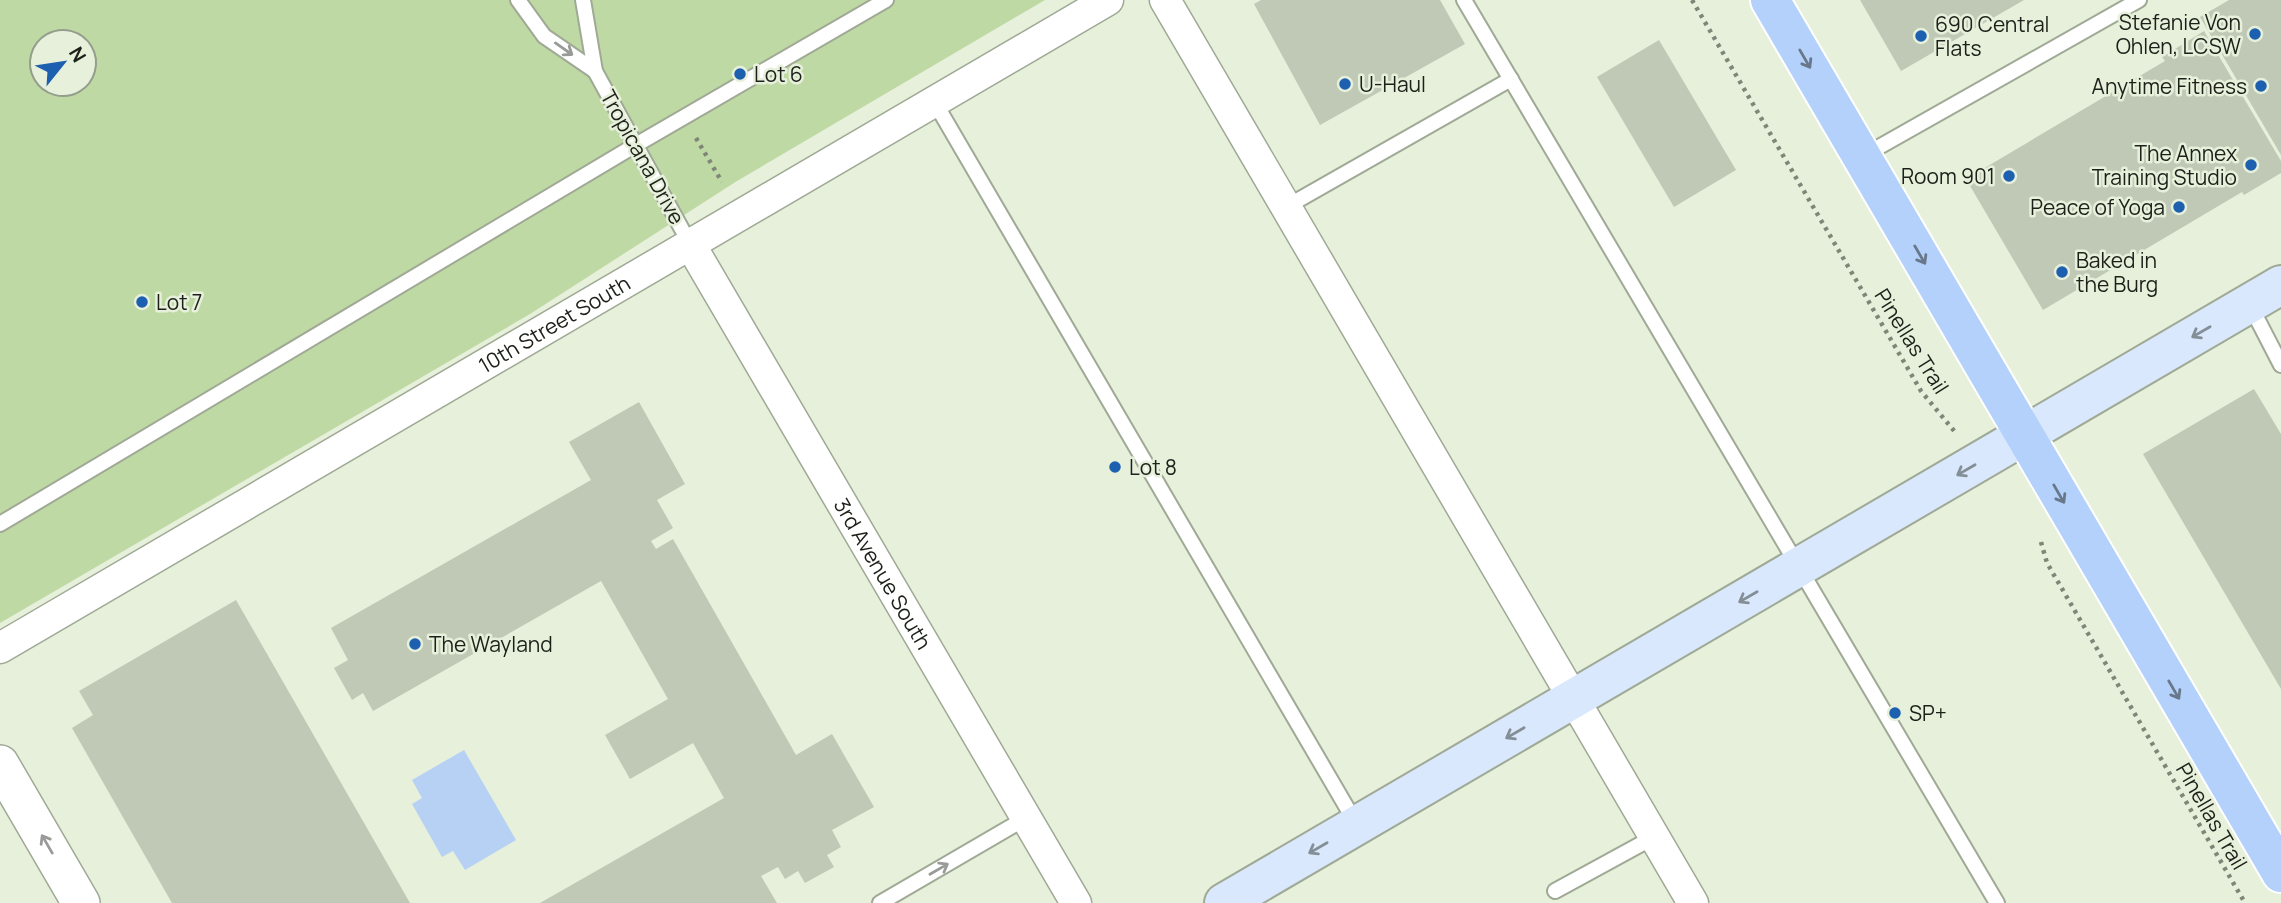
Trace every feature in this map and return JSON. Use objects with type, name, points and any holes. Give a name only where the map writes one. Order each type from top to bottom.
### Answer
[{"type":"main road","points":[[1770,0],[2281,873]]},
{"type":"main road","points":[[1224,903],[2265,295]]},
{"type":"street","name":"10th Street South","points":[[0,648],[1108,0]]},
{"type":"street","points":[[1165,0],[1693,903]]},
{"type":"street","name":"3rd Avenue South","points":[[690,244],[1076,903]]},
{"type":"street","points":[[0,764],[81,903]]},
{"type":"lane","name":"Tropicana Drive","points":[[518,0],[544,36],[595,71]]},
{"type":"lane","name":"Tropicana Drive","points":[[583,0],[595,71],[690,244]]},
{"type":"lane","points":[[0,524],[634,146],[886,0]]},
{"type":"lane","points":[[1464,0],[1997,903]]},
{"type":"lane","points":[[1862,156],[2139,0]]},
{"type":"lane","points":[[1286,207],[1511,79]]},
{"type":"lane","points":[[934,101],[1357,825]]},
{"type":"lane","points":[[2265,295],[2281,365]]},
{"type":"lane","points":[[880,903],[1026,818]]},
{"type":"lane","points":[[1555,891],[1654,837]]},
{"type":"path","name":"Pinellas Trail","points":[[1692,0],[1921,391],[1979,462]]},
{"type":"path","points":[[684,117],[722,183]]},
{"type":"path","name":"Pinellas Trail","points":[[2039,537],[2047,563],[2245,903]]},
{"type":"green space","points":[[0,0],[1045,0],[737,181],[530,314],[0,623]]},
{"type":"water","points":[[464,750],[516,840],[465,870],[453,851],[442,857],[412,804],[422,798],[412,780]]},
{"type":"building","name":"U-Haul","points":[[1261,0],[1440,0],[1465,44],[1320,125],[1254,4]]},
{"type":"building","name":"690 Central Flats","points":[[1860,0],[2024,0],[1901,71]]},
{"type":"building","name":"Anytime Fitness","points":[[2229,0],[2281,0],[2281,155],[2200,17]]},
{"type":"building","points":[[2204,31],[2281,161],[2281,173],[2244,195],[2242,192],[2043,310],[1966,179],[2165,61],[2162,57]]},
{"type":"building","points":[[1659,40],[1736,170],[1674,207],[1597,77]]},
{"type":"building","points":[[2254,389],[2281,434],[2281,689],[2143,454]]},
{"type":"building","name":"The Wayland","points":[[639,402],[685,484],[657,500],[673,528],[651,541],[656,549],[673,539],[796,755],[832,734],[874,807],[832,830],[841,847],[827,855],[834,867],[805,883],[798,871],[785,879],[778,867],[761,876],[777,903],[540,903],[724,798],[693,743],[630,779],[605,735],[668,699],[601,581],[373,711],[363,693],[352,700],[334,668],[348,660],[331,628],[591,480],[569,442]]},
{"type":"building","points":[[236,600],[410,903],[172,903],[72,728],[93,715],[79,691]]},
{"type":"place","name":"Stefanie Von Ohlen, LCSW","points":[[2255,34]]},
{"type":"place","name":"690 Central Flats","points":[[1921,36]]},
{"type":"place","name":"Lot 6","points":[[740,74]]},
{"type":"place","name":"U-Haul","points":[[1345,84]]},
{"type":"place","name":"Anytime Fitness","points":[[2261,86]]},
{"type":"place","name":"The Annex Training Studio","points":[[2251,165]]},
{"type":"place","name":"Room 901","points":[[2009,176]]},
{"type":"place","name":"Peace of Yoga","points":[[2179,207]]},
{"type":"place","name":"Baked in the Burg","points":[[2062,272]]},
{"type":"place","name":"Lot 7","points":[[142,302]]},
{"type":"place","name":"Lot 8","points":[[1115,467]]},
{"type":"place","name":"The Wayland","points":[[415,644]]},
{"type":"place","name":"SP+","points":[[1895,713]]}]
